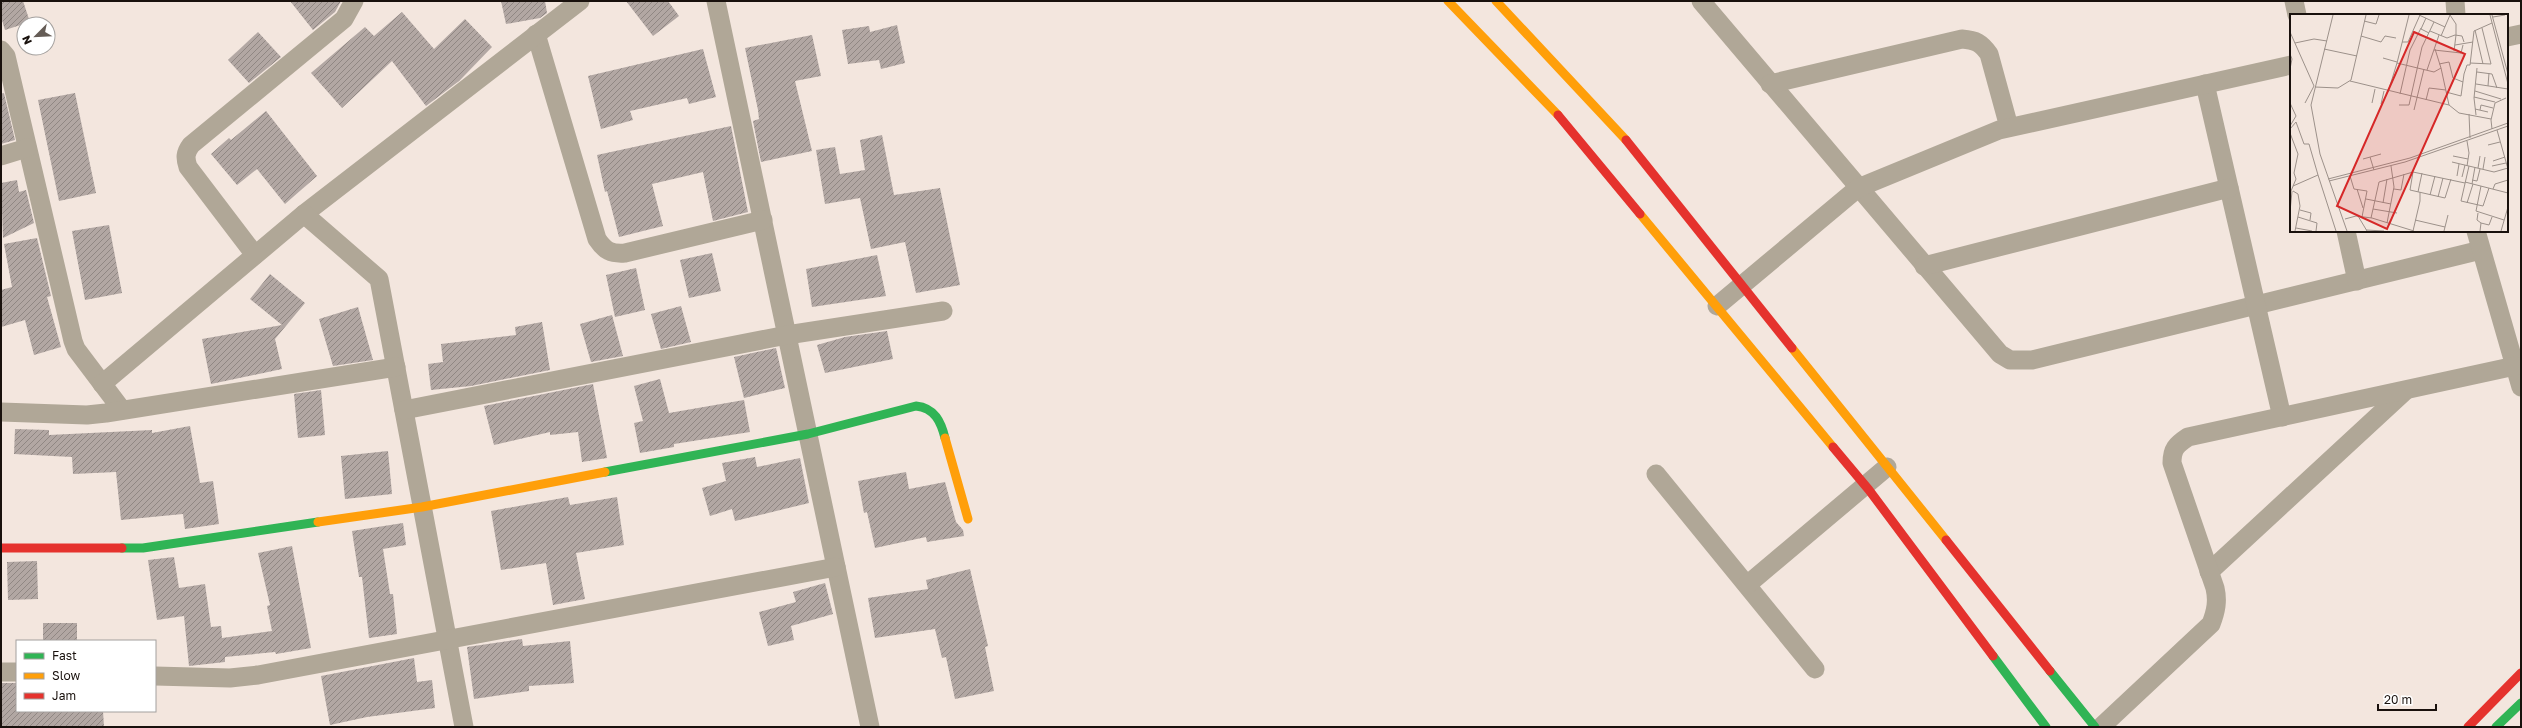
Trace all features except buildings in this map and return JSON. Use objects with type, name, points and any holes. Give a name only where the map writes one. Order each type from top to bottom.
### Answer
[{"type":"street","points":[[256,255],[188,168],[185,159],[186,152],[191,145],[344,19],[354,1]]},
{"type":"street","points":[[102,384],[304,214],[536,34],[556,9],[580,1]]},
{"type":"street","points":[[716,1],[870,727],[865,727]]},
{"type":"street","points":[[1448,1],[1551,107],[1866,486],[2046,727]]},
{"type":"street","points":[[1496,1],[1627,141],[2095,727]]},
{"type":"street","points":[[1700,1],[1924,266],[2000,354],[2010,360],[2021,362],[2481,250]]},
{"type":"street","points":[[2294,1],[2297,14]]},
{"type":"street","points":[[2455,1],[2456,14]]},
{"type":"street","points":[[536,34],[597,239],[604,249],[613,254],[625,253],[763,220]]},
{"type":"street","points":[[2508,37],[2521,34]]},
{"type":"street","points":[[1770,84],[1962,39],[1974,40],[1982,44],[1989,54],[2009,127]]},
{"type":"street","points":[[1,50],[6,56],[73,341],[76,349],[122,410]]},
{"type":"street","points":[[1717,306],[1858,188],[1976,138],[2009,127],[2290,65]]},
{"type":"street","points":[[2205,84],[2282,417]]},
{"type":"street","points":[[1,156],[27,148]]},
{"type":"street","points":[[1924,266],[2229,188]]},
{"type":"street","points":[[304,214],[379,279],[464,727]]},
{"type":"street","points":[[2346,232],[2357,281]]},
{"type":"street","points":[[2476,232],[2521,387]]},
{"type":"street","points":[[404,410],[787,335],[943,311]]},
{"type":"street","points":[[2101,727],[2211,624],[2216,611],[2217,598],[2172,463],[2172,452],[2178,443],[2188,438],[2515,366]]},
{"type":"street","points":[[1,412],[87,415],[396,367]]},
{"type":"street","points":[[2209,572],[2405,390]]},
{"type":"street","points":[[1,548],[143,548],[422,507],[808,434],[916,406],[926,407],[934,412],[941,423],[968,519]]},
{"type":"street","points":[[1747,585],[1887,467]]},
{"type":"street","points":[[1656,474],[1815,669]]},
{"type":"street","points":[[156,676],[242,678],[447,638],[836,567]]},
{"type":"street","points":[[1,672],[16,672]]},
{"type":"street","points":[[2468,727],[2521,673]]},
{"type":"street","points":[[2496,727],[2521,703]]},
{"type":"traffic: fast","points":[[605,472],[808,434],[916,406],[923,407],[936,417],[945,438]]},
{"type":"traffic: fast","points":[[122,548],[143,548],[318,522]]},
{"type":"traffic: fast","points":[[1993,656],[2046,727]]},
{"type":"traffic: fast","points":[[2050,671],[2095,727]]},
{"type":"traffic: fast","points":[[2496,727],[2521,703]]},
{"type":"traffic: slow","points":[[1448,1],[1558,115]]},
{"type":"traffic: slow","points":[[1496,1],[1626,140]]},
{"type":"traffic: slow","points":[[1640,214],[1833,447]]},
{"type":"traffic: slow","points":[[1792,348],[1946,540]]},
{"type":"traffic: slow","points":[[945,438],[968,519]]},
{"type":"traffic: slow","points":[[318,522],[422,507],[605,472]]},
{"type":"traffic: jam","points":[[1558,115],[1640,214]]},
{"type":"traffic: jam","points":[[1626,140],[1792,348]]},
{"type":"traffic: jam","points":[[1833,447],[1869,490],[1993,656]]},
{"type":"traffic: jam","points":[[1946,540],[2050,671]]},
{"type":"traffic: jam","points":[[1,548],[122,548]]},
{"type":"traffic: jam","points":[[2468,727],[2521,673]]}]
